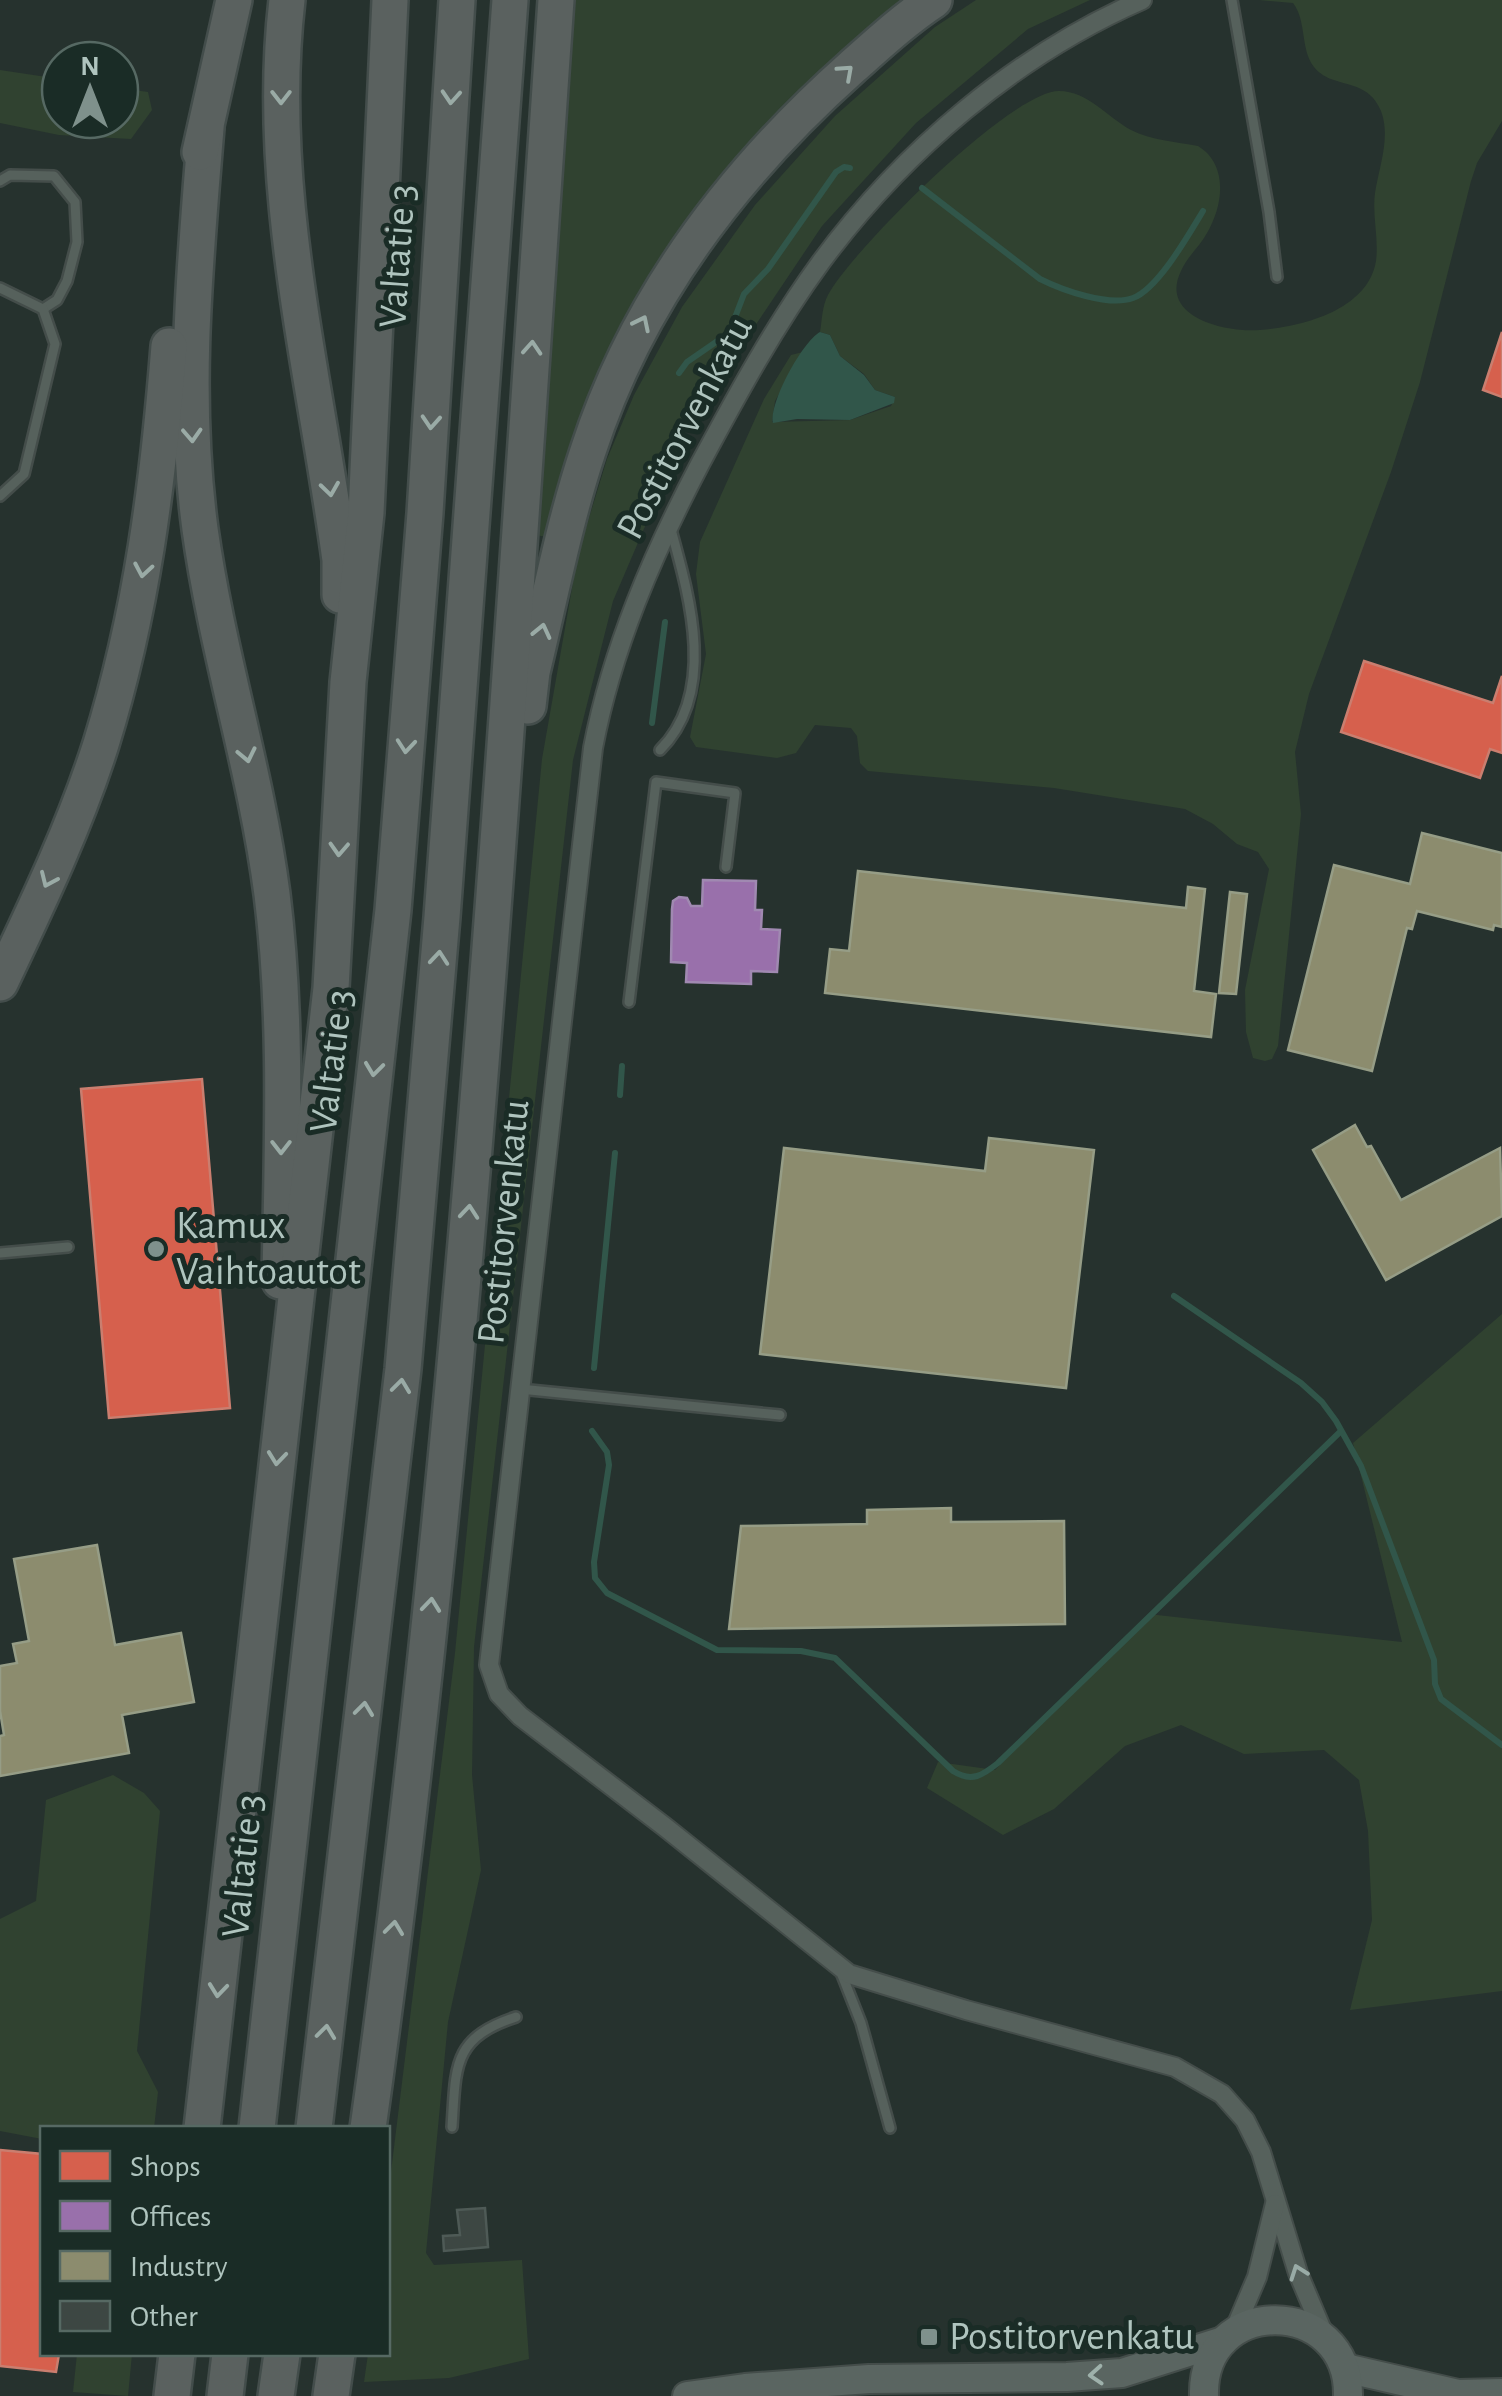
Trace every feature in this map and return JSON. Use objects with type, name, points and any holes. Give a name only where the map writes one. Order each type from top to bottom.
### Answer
[{"type":"highway","points":[[0,983],[74,820],[101,745],[126,653],[159,475],[170,335],[188,200],[234,0]]},
{"type":"highway","points":[[287,0],[281,105],[285,180],[338,543],[340,633],[348,682]]},
{"type":"highway","points":[[202,2126],[331,988],[348,682],[366,513],[390,0]]},
{"type":"highway","name":"Valtatie 3","points":[[257,2126],[392,910],[425,514],[457,0]]},
{"type":"highway","points":[[314,2126],[404,1369],[445,879],[510,0]]},
{"type":"highway","points":[[368,2126],[420,1719],[482,1084],[556,0]]},
{"type":"highway","points":[[489,969],[532,672],[588,449],[643,319],[675,267],[763,155],[811,104],[934,0]]},
{"type":"highway","points":[[206,128],[190,325],[193,456],[210,592],[259,812],[272,894],[282,1056],[280,1308],[288,1362]]},
{"type":"main road","points":[[686,2396],[868,2379],[1122,2373],[1229,2336],[1256,2321],[1281,2318],[1305,2324],[1325,2338],[1346,2382],[1375,2378],[1456,2395],[1502,2393]]},
{"type":"main road","points":[[1204,2396],[1210,2360],[1229,2336]]},
{"type":"street","name":"Postitorvenkatu","points":[[1142,0],[1070,36],[953,121],[884,186],[821,262],[788,310],[722,424],[670,524],[614,664],[593,748],[488,1656],[494,1684],[520,1716],[839,1968],[864,1980],[1188,2072],[1222,2094],[1245,2120],[1261,2152],[1298,2273],[1325,2338]]},
{"type":"street","points":[[1229,2336],[1257,2277],[1276,2204]]},
{"type":"lane","points":[[1232,0],[1270,212],[1276,276]]},
{"type":"lane","points":[[0,181],[10,175],[54,176],[75,202],[77,242],[67,281],[57,300],[42,308]]},
{"type":"lane","points":[[0,288],[42,308],[55,344],[24,474],[0,496]]},
{"type":"lane","points":[[660,750],[676,734],[694,677],[692,618],[670,524]]},
{"type":"lane","points":[[629,1002],[656,782],[735,792],[726,868]]},
{"type":"lane","points":[[0,1253],[68,1247]]},
{"type":"lane","points":[[520,1390],[780,1415]]},
{"type":"lane","points":[[839,1968],[861,2023],[890,2128]]},
{"type":"lane","points":[[452,2127],[455,2086],[464,2050],[484,2029],[516,2017]]},
{"type":"shaded area","points":[[575,0],[916,0],[680,244],[551,538],[536,535]]},
{"type":"shaded area","points":[[976,0],[1090,0],[1028,29],[916,123],[822,226],[688,426],[613,601],[573,760],[474,1647],[472,1775],[481,1870],[448,2022],[426,2253],[434,2265],[522,2260],[529,2359],[449,2378],[364,2382],[368,2356],[390,2356],[390,2180],[455,1653],[542,759],[578,554],[607,459],[634,395],[682,307],[755,205],[835,116],[935,27]]},
{"type":"shaded area","points":[[1259,0],[1502,0],[1502,121],[1471,181],[1420,382],[1309,694],[1295,752],[1301,814],[1278,1046],[1272,1059],[1265,1061],[1253,1058],[1246,1032],[1245,990],[1269,869],[1258,852],[1237,844],[1213,824],[1185,809],[1054,788],[868,771],[860,763],[857,736],[851,728],[815,725],[796,753],[777,758],[696,747],[690,737],[706,654],[696,574],[700,542],[764,399],[791,355],[803,352],[775,401],[772,422],[850,420],[891,406],[895,397],[875,390],[864,374],[840,356],[830,335],[820,332],[826,299],[867,244],[899,211],[934,176],[1006,117],[1036,98],[1069,92],[1088,100],[1131,130],[1198,146],[1208,154],[1219,175],[1217,211],[1181,271],[1176,287],[1187,311],[1200,319],[1246,330],[1295,325],[1331,313],[1360,292],[1376,261],[1374,202],[1385,142],[1381,111],[1367,93],[1330,79],[1314,67],[1293,3]]},
{"type":"shaded area","points":[[0,70],[40,76],[40,131],[0,123]]},
{"type":"shaded area","points":[[140,91],[148,92],[152,110],[140,127]]},
{"type":"shaded area","points":[[820,332],[830,335],[840,356],[864,375],[875,390],[895,397],[894,403],[850,420],[797,419],[773,423],[776,402],[788,374],[804,348]]},
{"type":"shaded area","points":[[1502,1314],[1502,1991],[1350,2010],[1372,1920],[1368,1831],[1359,1780],[1324,1750],[1244,1754],[1181,1725],[1125,1746],[1054,1809],[1003,1835],[927,1788],[938,1762],[995,1770],[1148,1614],[1402,1642],[1353,1443]]},
{"type":"shaded area","points":[[113,1775],[144,1793],[160,1811],[137,2051],[158,2092],[154,2126],[40,2126],[40,2139],[0,2131],[0,1919],[36,1901],[46,1800]]},
{"type":"shaded area","points":[[77,2356],[132,2356],[128,2396],[73,2392]]},
{"type":"building: Shops","points":[[1502,332],[1502,397],[1483,390]]},
{"type":"building: Shops","points":[[1364,661],[1493,703],[1502,676],[1502,753],[1490,749],[1480,778],[1341,732]]},
{"type":"building: Shops","name":"Kamux Vaihtoautot","points":[[202,1079],[230,1408],[109,1418],[81,1089]]},
{"type":"building: Shops","points":[[0,2150],[40,2154],[40,2356],[59,2356],[56,2372],[0,2366]]},
{"type":"building: Offices","points":[[703,880],[756,881],[755,910],[762,910],[761,929],[780,930],[777,972],[751,971],[751,984],[686,982],[687,963],[671,962],[673,901],[687,898],[691,906],[702,906]]},
{"type":"building: Industry","points":[[1422,833],[1502,853],[1502,927],[1494,925],[1493,930],[1417,911],[1412,929],[1407,928],[1372,1071],[1288,1050],[1334,865],[1410,884]]},
{"type":"building: Industry","points":[[858,871],[1186,908],[1188,887],[1205,889],[1194,991],[1216,994],[1211,1037],[825,993],[830,949],[849,951]]},
{"type":"building: Industry","points":[[1230,892],[1247,894],[1236,994],[1219,993]]},
{"type":"building: Industry","points":[[1355,1125],[1401,1200],[1500,1148],[1502,1216],[1386,1280],[1313,1150]]},
{"type":"building: Industry","points":[[989,1138],[1094,1150],[1066,1388],[760,1354],[784,1148],[985,1171]]},
{"type":"building: Industry","points":[[951,1508],[951,1522],[1064,1521],[1065,1624],[729,1629],[741,1526],[867,1524],[867,1510]]},
{"type":"building: Industry","points":[[97,1545],[115,1645],[181,1633],[194,1702],[122,1715],[129,1753],[0,1776],[0,1736],[4,1735],[0,1666],[17,1663],[13,1644],[29,1641],[14,1559]]},
{"type":"building: Other","points":[[485,2208],[488,2247],[444,2251],[443,2236],[460,2235],[457,2210]]},
{"type":"waterway","points":[[679,373],[687,362],[729,333],[744,294],[768,269],[836,172],[850,168]]},
{"type":"waterway","points":[[922,188],[1040,279],[1073,292],[1111,300],[1133,298],[1153,284],[1203,211]]},
{"type":"waterway","points":[[652,723],[665,622]]},
{"type":"waterway","points":[[620,1095],[622,1066]]},
{"type":"waterway","points":[[594,1368],[615,1153]]},
{"type":"waterway","points":[[1174,1296],[1301,1383],[1336,1421],[1361,1466],[1434,1660],[1435,1684],[1441,1699],[1502,1745]]},
{"type":"waterway","points":[[592,1431],[607,1452],[609,1465],[594,1562],[595,1578],[607,1593],[717,1650],[801,1651],[835,1658],[953,1771],[972,1777],[998,1763],[1341,1431]]},
{"type":"place","name":"Kamux Vaihtoautot","points":[[156,1249]]},
{"type":"place","name":"Postitorvenkatu","points":[[929,2337]]}]
